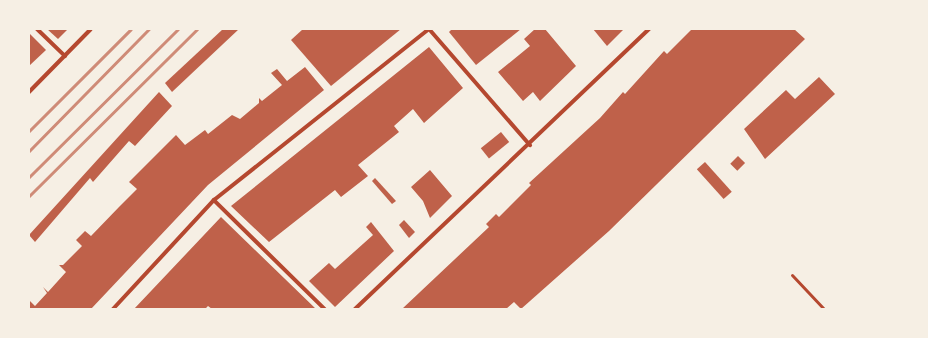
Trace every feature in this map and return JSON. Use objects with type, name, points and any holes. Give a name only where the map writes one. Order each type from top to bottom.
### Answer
[{"type":"street","points":[[37,29],[65,56]]},
{"type":"street","points":[[29,92],[91,29]]},
{"type":"street","points":[[113,309],[214,200],[429,29],[530,145]]},
{"type":"street","points":[[355,309],[530,145],[649,29]]},
{"type":"street","points":[[214,200],[325,309]]},
{"type":"lane","points":[[792,275],[824,309]]},
{"type":"building","points":[[47,29],[68,29],[58,39]]},
{"type":"building","points":[[223,29],[239,29],[172,92],[165,83]]},
{"type":"building","points":[[303,29],[401,29],[331,86],[291,40]]},
{"type":"building","points":[[452,29],[521,29],[476,65],[449,32]]},
{"type":"building","points":[[535,29],[545,29],[576,66],[540,101],[533,92],[523,101],[498,72],[530,46],[524,39]]},
{"type":"building","points":[[593,29],[624,29],[607,46]]},
{"type":"building","points":[[692,29],[794,29],[805,39],[609,231],[521,309],[514,302],[506,309],[402,309],[489,227],[486,224],[496,214],[499,217],[531,185],[529,183],[600,118],[623,92],[625,94],[664,51],[667,54]]},
{"type":"building","points":[[29,33],[46,50],[29,66]]},
{"type":"building","points":[[429,47],[463,88],[424,123],[413,109],[394,126],[399,132],[358,165],[368,176],[341,197],[335,190],[269,242],[231,206]]},
{"type":"building","points":[[305,67],[324,90],[208,185],[91,309],[29,309],[29,300],[35,306],[47,293],[43,287],[48,292],[66,272],[59,265],[63,265],[82,246],[76,240],[85,231],[91,236],[137,189],[129,182],[176,135],[185,145],[205,130],[208,134],[232,115],[240,119],[259,103],[259,98],[262,101],[282,85],[271,73],[277,69],[287,81]]},
{"type":"building","points":[[819,77],[835,94],[765,159],[744,129],[786,90],[795,99]]},
{"type":"building","points":[[159,92],[172,106],[135,146],[129,141],[93,182],[90,178],[35,242],[29,235]]},
{"type":"building","points":[[501,132],[509,142],[489,158],[481,148]]},
{"type":"building","points":[[738,156],[745,163],[737,171],[730,164]]},
{"type":"building","points":[[705,162],[732,192],[724,199],[697,169]]},
{"type":"building","points":[[430,170],[452,196],[430,218],[423,201],[411,187]]},
{"type":"building","points":[[375,178],[396,201],[392,204],[372,181]]},
{"type":"building","points":[[221,217],[316,309],[212,309],[208,306],[205,309],[134,309]]},
{"type":"building","points":[[404,220],[415,232],[409,238],[399,225]]},
{"type":"building","points":[[371,222],[394,251],[335,307],[309,281],[329,263],[335,269],[373,235],[366,227]]},
{"type":"railway","points":[[29,131],[131,29]]},
{"type":"railway","points":[[29,151],[149,29]]},
{"type":"railway","points":[[29,177],[178,29]]},
{"type":"railway","points":[[29,196],[197,29]]}]
